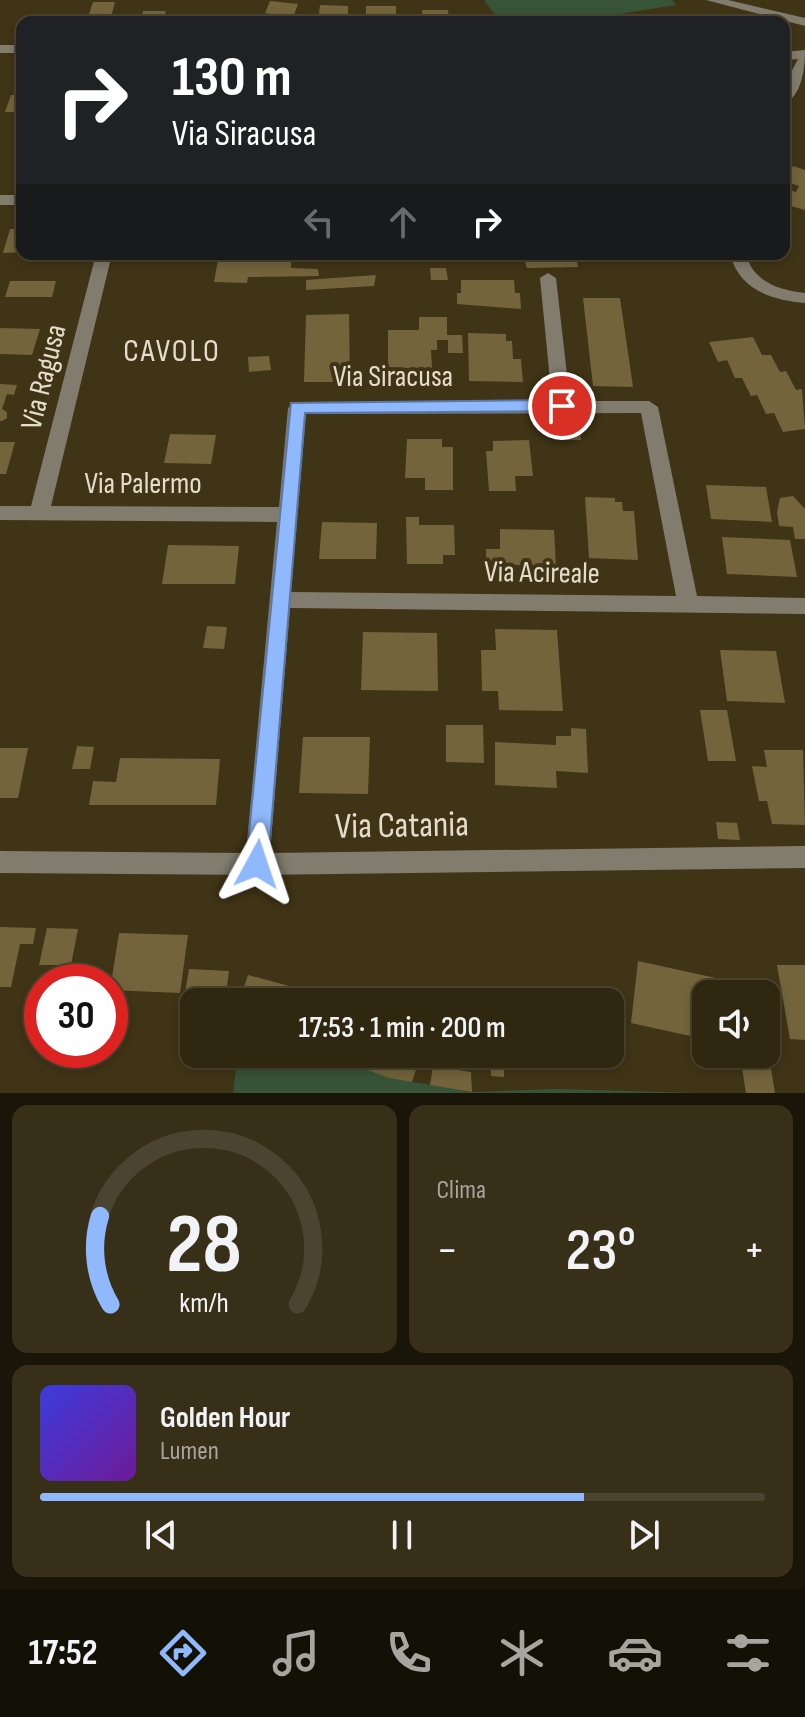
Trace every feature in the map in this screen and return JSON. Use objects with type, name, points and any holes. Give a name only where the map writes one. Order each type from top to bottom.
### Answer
[{"type":"street","points":[[712,0],[780,16]]},
{"type":"street","points":[[790,87],[805,56]]},
{"type":"street","name":"Via Ragusa","points":[[39,513],[102,260]]},
{"type":"street","points":[[740,260],[744,270],[757,285],[780,294],[805,298]]},
{"type":"street","points":[[752,260],[764,273],[805,287]]},
{"type":"street","points":[[548,278],[562,406]]},
{"type":"street","name":"Via Siracusa","points":[[257,864],[297,408],[649,407],[688,604]]},
{"type":"street","name":"Via Palermo","points":[[0,513],[286,515]]},
{"type":"street","name":"Via Acireale","points":[[279,600],[805,606]]},
{"type":"street","name":"Via Catania","points":[[0,862],[257,864],[805,857]]},
{"type":"green space","points":[[484,0],[672,0],[676,5],[607,16],[496,16]]},
{"type":"green space","points":[[236,1068],[366,1068],[389,1078],[472,1092],[555,1089],[700,1093],[233,1093]]},
{"type":"building","points":[[270,1],[298,4],[294,15],[303,16],[269,16],[265,13]]},
{"type":"building","points":[[93,2],[115,2],[111,16],[88,16]]},
{"type":"building","points":[[320,5],[348,6],[348,15],[319,16]]},
{"type":"building","points":[[366,6],[396,6],[396,16],[366,16]]},
{"type":"building","points":[[422,10],[448,10],[449,16],[422,16]]},
{"type":"building","points":[[143,11],[166,11],[165,16],[142,16]]},
{"type":"building","points":[[11,95],[16,95],[16,112],[5,112]]},
{"type":"building","points":[[793,166],[805,170],[805,210],[790,206],[790,190],[796,192],[799,186],[790,183]]},
{"type":"building","points":[[10,229],[16,229],[16,252],[3,253]]},
{"type":"building","points":[[145,260],[187,260],[187,261]]},
{"type":"building","points":[[218,260],[291,261],[291,268],[318,269],[319,276],[248,277],[247,283],[214,282]]},
{"type":"building","points":[[524,260],[577,260],[578,267],[527,268]]},
{"type":"building","points":[[430,268],[446,268],[448,280],[431,280]]},
{"type":"building","points":[[376,275],[374,286],[306,290],[306,280]]},
{"type":"building","points":[[461,280],[514,280],[515,293],[520,293],[521,309],[457,304]]},
{"type":"building","points":[[10,281],[56,281],[52,297],[5,297]]},
{"type":"building","points":[[583,298],[620,298],[633,387],[593,386]]},
{"type":"building","points":[[349,314],[350,382],[304,382],[306,315]]},
{"type":"building","points":[[419,317],[447,317],[447,335],[462,335],[463,353],[448,353],[448,340],[437,340],[437,350],[431,350],[432,368],[388,368],[388,330],[419,330]]},
{"type":"building","points":[[0,328],[40,329],[32,355],[0,354]]},
{"type":"building","points":[[468,333],[506,334],[506,341],[512,341],[513,359],[521,359],[523,382],[469,381]]},
{"type":"building","points":[[753,337],[762,355],[771,355],[780,372],[786,371],[796,390],[802,389],[805,429],[783,432],[774,413],[766,414],[757,395],[751,396],[742,378],[735,378],[727,360],[718,362],[709,342]]},
{"type":"building","points":[[269,356],[271,370],[249,372],[248,357]]},
{"type":"building","points":[[0,384],[17,385],[14,395],[7,394],[2,409],[7,412],[7,418],[2,421],[0,421]]},
{"type":"building","points":[[560,420],[579,421],[581,440],[561,440]]},
{"type":"building","points":[[170,434],[216,435],[211,464],[164,463]]},
{"type":"building","points":[[407,439],[442,439],[442,447],[453,447],[453,490],[425,490],[425,478],[405,478]]},
{"type":"building","points":[[529,440],[533,476],[515,476],[516,491],[489,491],[486,451],[493,451],[493,441]]},
{"type":"building","points":[[0,442],[15,442],[6,474],[0,474]]},
{"type":"building","points":[[706,485],[766,487],[772,522],[711,519]]},
{"type":"building","points":[[793,496],[805,509],[805,539],[795,539],[793,527],[779,526],[777,512],[780,498]]},
{"type":"building","points":[[585,497],[615,498],[615,502],[622,502],[623,511],[634,511],[638,560],[589,558]]},
{"type":"building","points":[[406,517],[419,517],[419,525],[454,525],[455,555],[443,555],[443,564],[407,564]]},
{"type":"building","points":[[322,522],[377,523],[376,559],[319,559]]},
{"type":"building","points":[[500,529],[554,530],[556,566],[486,564],[486,549],[500,549]]},
{"type":"building","points":[[722,537],[790,540],[797,577],[727,574]]},
{"type":"building","points":[[168,545],[239,546],[235,584],[162,584]]},
{"type":"building","points":[[207,626],[227,627],[224,649],[203,648]]},
{"type":"building","points":[[495,629],[557,630],[563,711],[499,710],[498,691],[482,691],[481,650],[496,650]]},
{"type":"building","points":[[363,632],[437,633],[438,691],[361,690]]},
{"type":"building","points":[[720,650],[776,651],[785,703],[727,701]]},
{"type":"building","points":[[700,710],[727,710],[736,761],[708,761]]},
{"type":"building","points":[[446,725],[483,725],[484,763],[446,762]]},
{"type":"building","points":[[571,728],[586,729],[588,773],[556,771],[557,788],[495,785],[495,742],[556,745],[556,736],[571,736]]},
{"type":"building","points":[[303,737],[370,737],[368,794],[299,793]]},
{"type":"building","points":[[77,746],[94,747],[90,769],[72,769]]},
{"type":"building","points":[[0,748],[28,748],[18,798],[0,798]]},
{"type":"building","points":[[764,750],[803,750],[805,825],[772,824],[767,801],[759,801],[752,766],[767,767]]},
{"type":"building","points":[[120,758],[220,759],[216,805],[89,805],[93,781],[116,782]]},
{"type":"building","points":[[716,822],[737,823],[740,840],[718,839]]},
{"type":"building","points":[[0,927],[36,928],[33,944],[20,944],[11,987],[0,987]]},
{"type":"building","points":[[47,928],[78,929],[71,964],[39,964]]},
{"type":"building","points":[[119,933],[188,935],[180,993],[128,991],[128,964],[114,964]]},
{"type":"building","points":[[638,961],[725,980],[692,980],[692,1036],[631,1023]]},
{"type":"building","points":[[777,965],[805,965],[805,1040],[790,1039]]},
{"type":"building","points":[[189,969],[229,971],[227,986],[235,988],[186,988]]},
{"type":"building","points":[[248,975],[297,988],[244,988]]},
{"type":"building","points":[[362,1068],[416,1068],[412,1082]]},
{"type":"building","points":[[433,1068],[471,1072],[472,1092],[430,1085]]},
{"type":"building","points":[[491,1068],[511,1068],[504,1070],[504,1077],[491,1076]]},
{"type":"building","points":[[742,1068],[771,1068],[775,1093],[746,1093]]},
{"type":"district","name":"CAVOLO","points":[[172,351]]},
{"type":"route","points":[[257,864],[297,408],[562,406]]}]
